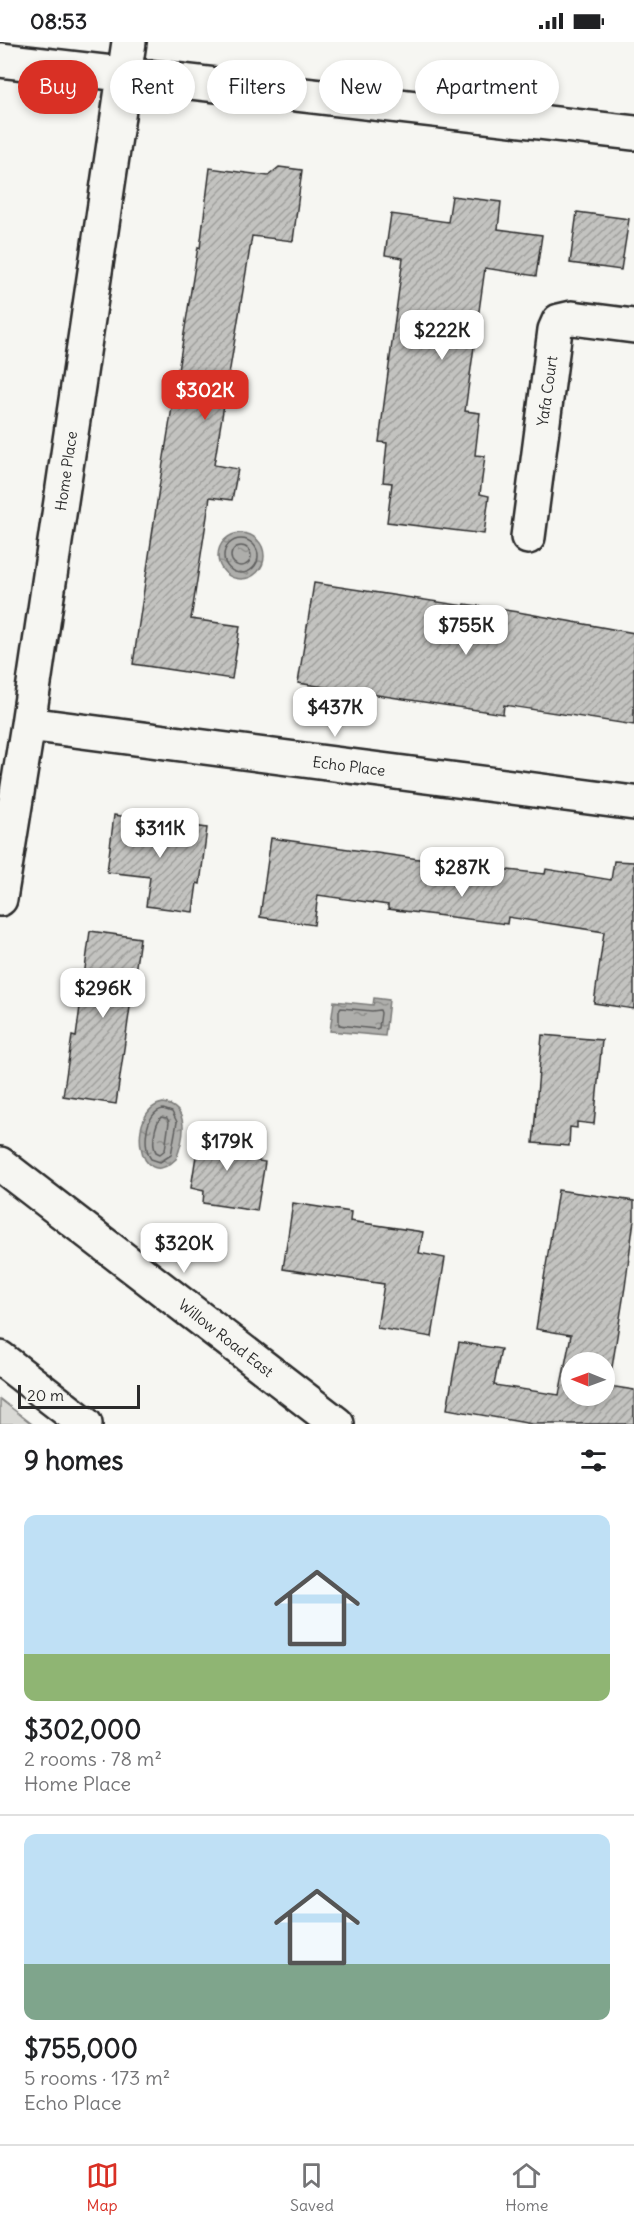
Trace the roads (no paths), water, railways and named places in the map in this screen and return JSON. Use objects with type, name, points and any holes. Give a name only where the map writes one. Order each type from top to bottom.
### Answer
[{"type":"main road","name":"Home Place","points":[[126,60],[129,42]]},
{"type":"main road","points":[[0,60],[110,73]]},
{"type":"main road","points":[[195,83],[634,133]]},
{"type":"main road","name":"Home Place","points":[[0,899],[118,114]]},
{"type":"main road","name":"Yafa Court","points":[[528,537],[555,330],[559,321],[572,318],[634,326]]},
{"type":"main road","name":"Echo Place","points":[[28,724],[634,803]]},
{"type":"main road","name":"Willow Road East","points":[[0,1164],[338,1424]]},
{"type":"main road","points":[[0,1358],[86,1424]]},
{"type":"water","points":[[241,533],[250,534],[257,540],[263,547],[263,565],[257,572],[250,578],[241,579],[232,578],[225,572],[219,565],[218,556],[219,547],[225,540],[232,534]]},
{"type":"water","points":[[374,998],[389,1000],[385,1036],[330,1031],[334,1001],[373,1005]]},
{"type":"water","points":[[163,1103],[178,1111],[182,1118],[183,1134],[176,1159],[163,1167],[152,1167],[145,1159],[141,1147],[141,1133],[144,1119],[151,1109]]}]
